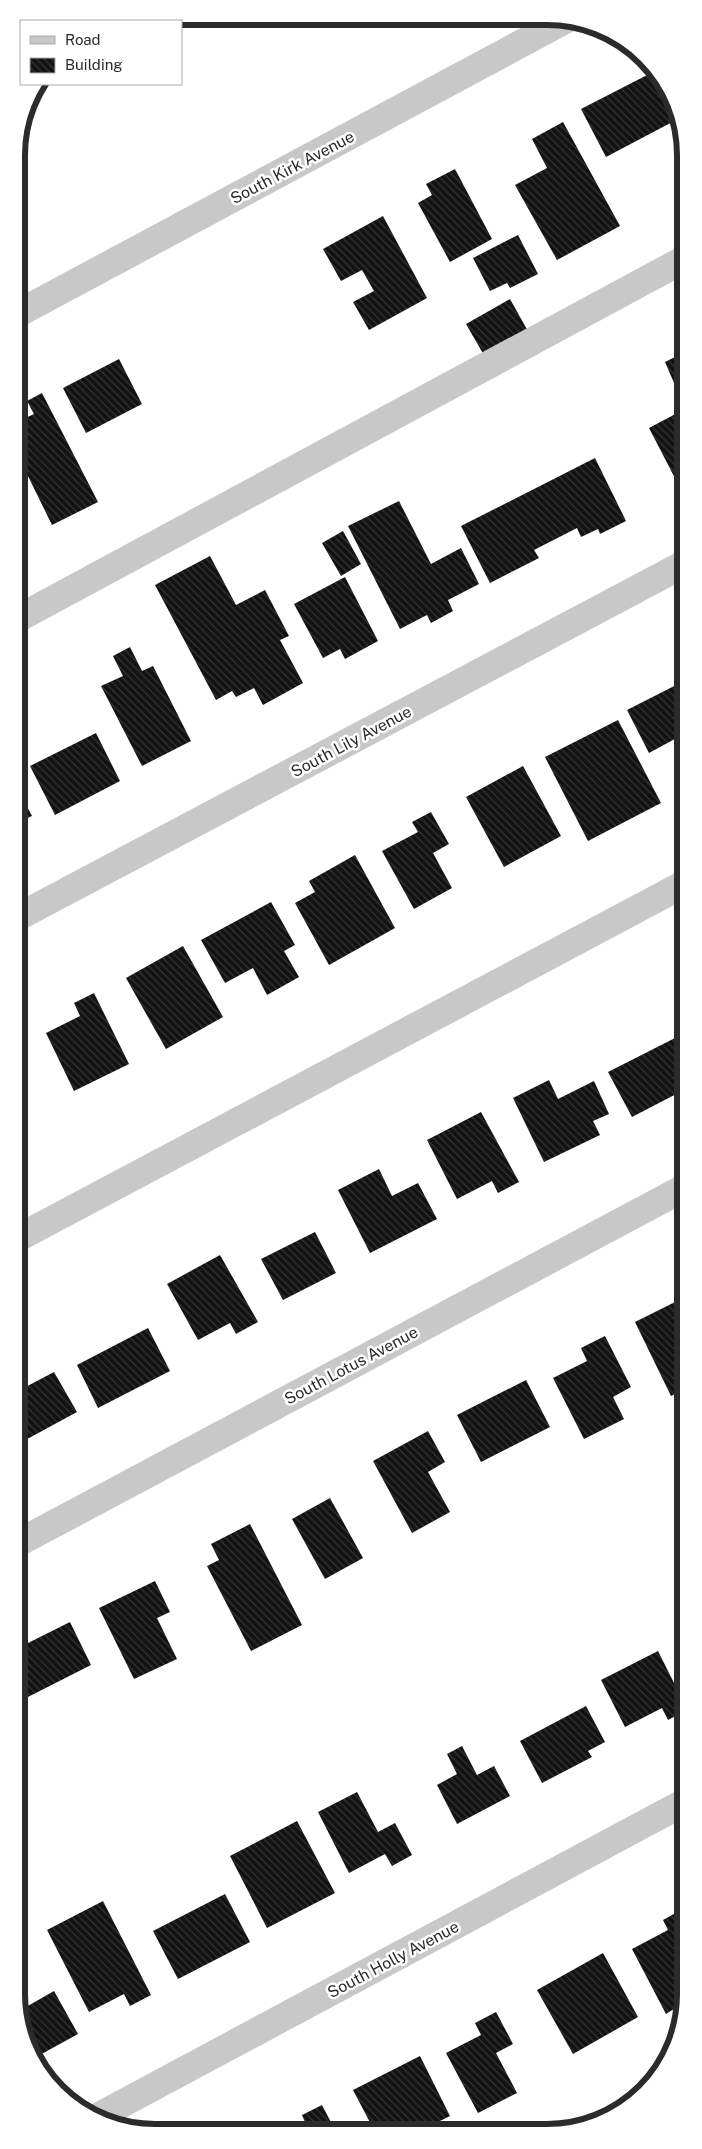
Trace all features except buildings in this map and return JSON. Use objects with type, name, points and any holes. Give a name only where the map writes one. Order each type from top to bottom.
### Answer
[{"type":"street","name":"South Kirk Avenue","points":[[25,310],[556,25]]},
{"type":"street","points":[[25,615],[677,263]]},
{"type":"street","name":"South Lily Avenue","points":[[25,913],[677,568]]},
{"type":"street","points":[[25,1234],[677,888]]},
{"type":"street","name":"South Lotus Avenue","points":[[25,1539],[677,1192]]},
{"type":"street","name":"South Holly Avenue","points":[[103,2113],[677,1806]]}]
